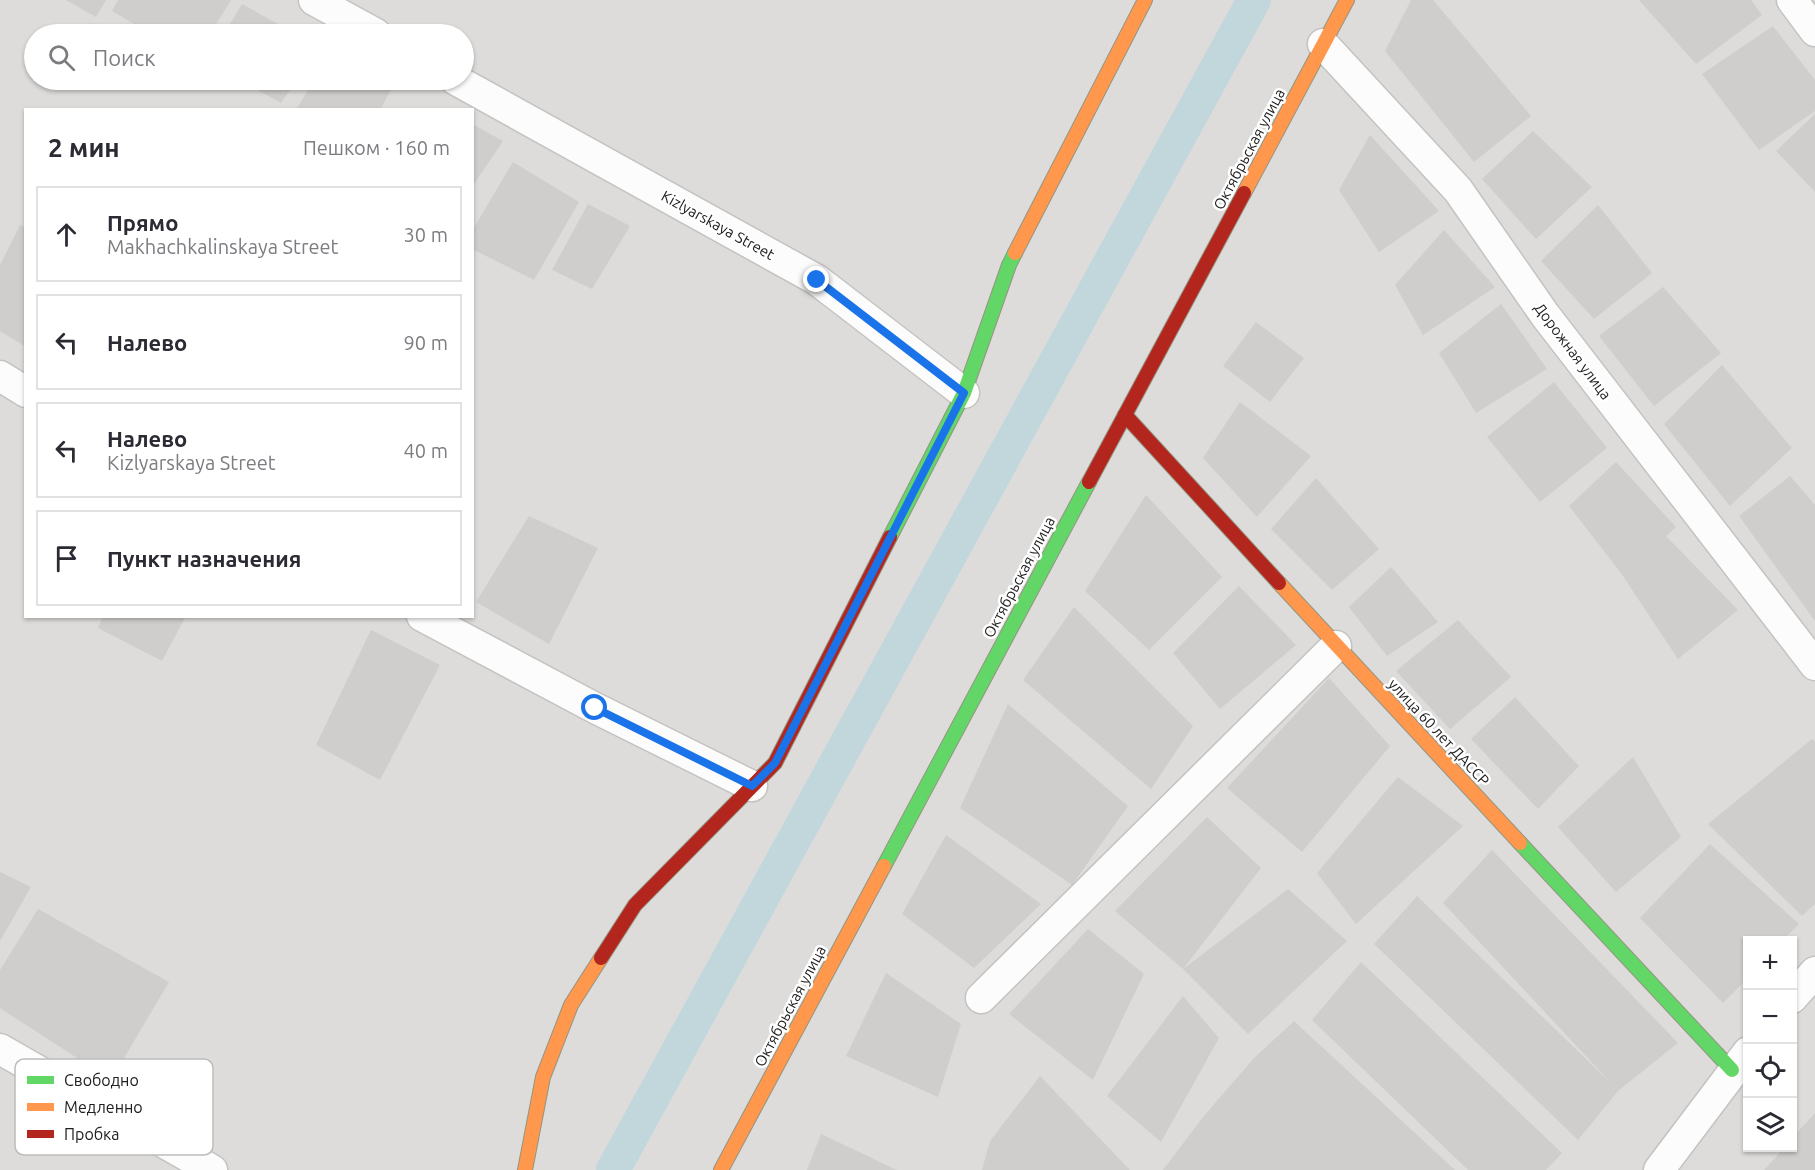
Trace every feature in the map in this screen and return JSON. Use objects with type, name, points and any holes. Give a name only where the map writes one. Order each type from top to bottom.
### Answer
[{"type":"street","points":[[314,0],[358,24]]},
{"type":"street","points":[[525,1170],[543,1077],[571,1005],[635,905],[775,763],[964,393],[1009,266],[1145,0]]},
{"type":"street","name":"Октябрьская улица","points":[[721,1170],[1347,0]]},
{"type":"street","points":[[1792,0],[1815,31]]},
{"type":"street","name":"Дорожная улица","points":[[1323,44],[1458,190],[1545,315],[1815,665]]},
{"type":"street","name":"Kizlyarskaya Street","points":[[474,90],[817,280],[964,393]]},
{"type":"street","points":[[0,376],[24,391]]},
{"type":"street","name":"улица 60 лет ДАССР","points":[[1125,415],[1336,646],[1740,1060]]},
{"type":"street","points":[[426,618],[595,708],[752,786]]},
{"type":"street","points":[[981,998],[1336,646]]},
{"type":"street","points":[[1797,992],[1815,972]]},
{"type":"street","points":[[0,1049],[18,1059]]},
{"type":"street","points":[[1659,1170],[1740,1060]]},
{"type":"street","points":[[186,1155],[212,1170]]},
{"type":"shaded area","points":[[0,0],[1815,0],[1815,1170],[0,1170]]},
{"type":"building","points":[[66,0],[106,0],[96,17]]},
{"type":"building","points":[[118,0],[231,0],[216,24],[134,24],[112,11]]},
{"type":"building","points":[[1411,0],[1433,0],[1531,116],[1474,162],[1385,51]]},
{"type":"building","points":[[1639,0],[1751,0],[1762,15],[1696,64]]},
{"type":"building","points":[[242,4],[278,24],[230,24]]},
{"type":"building","points":[[1773,26],[1815,80],[1815,111],[1759,150],[1702,74]]},
{"type":"building","points":[[257,90],[290,90],[281,103]]},
{"type":"building","points":[[308,90],[391,90],[381,108],[297,108]]},
{"type":"building","points":[[1815,114],[1815,192],[1776,151]]},
{"type":"building","points":[[474,125],[503,141],[474,184]]},
{"type":"building","points":[[1533,131],[1592,187],[1536,239],[1482,179]]},
{"type":"building","points":[[1370,135],[1439,211],[1379,252],[1339,190]]},
{"type":"building","points":[[513,162],[579,202],[534,280],[474,250],[474,228]]},
{"type":"building","points":[[588,204],[630,226],[592,289],[552,270]]},
{"type":"building","points":[[1598,205],[1652,273],[1594,319],[1541,261]]},
{"type":"building","points":[[20,225],[24,227],[24,346],[0,331],[0,265]]},
{"type":"building","points":[[1444,230],[1495,287],[1423,335],[1395,285]]},
{"type":"building","points":[[1663,287],[1721,353],[1654,406],[1599,336]]},
{"type":"building","points":[[1501,304],[1547,369],[1476,413],[1439,353]]},
{"type":"building","points":[[1256,322],[1304,358],[1270,402],[1223,366]]},
{"type":"building","points":[[1722,365],[1792,448],[1730,506],[1664,424]]},
{"type":"building","points":[[1554,382],[1607,448],[1540,502],[1487,437]]},
{"type":"building","points":[[1240,402],[1311,456],[1257,517],[1203,458]]},
{"type":"building","points":[[1616,462],[1676,527],[1666,536],[1738,610],[1678,659],[1621,573],[1569,506]]},
{"type":"building","points":[[1790,476],[1815,505],[1815,621],[1739,516]]},
{"type":"building","points":[[1316,478],[1379,549],[1332,590],[1271,529]]},
{"type":"building","points":[[1146,495],[1222,577],[1149,650],[1085,591]]},
{"type":"building","points":[[529,516],[598,548],[549,644],[476,602]]},
{"type":"building","points":[[1391,567],[1438,622],[1387,656],[1349,607]]},
{"type":"building","points":[[1239,586],[1296,645],[1220,709],[1173,653]]},
{"type":"building","points":[[1074,607],[1193,726],[1151,789],[1023,680]]},
{"type":"building","points":[[102,618],[185,618],[162,661],[98,628]]},
{"type":"building","points":[[1458,620],[1511,677],[1450,729],[1396,671]]},
{"type":"building","points":[[371,630],[440,665],[380,780],[316,745]]},
{"type":"building","points":[[1329,678],[1390,746],[1302,852],[1227,788]]},
{"type":"building","points":[[1515,697],[1579,766],[1538,809],[1471,739]]},
{"type":"building","points":[[1008,704],[1128,806],[1072,885],[960,808]]},
{"type":"building","points":[[1812,739],[1815,742],[1815,904],[1802,916],[1708,824]]},
{"type":"building","points":[[1633,757],[1681,837],[1616,892],[1558,827]]},
{"type":"building","points":[[1398,777],[1463,826],[1356,924],[1317,873]]},
{"type":"building","points":[[1207,817],[1261,868],[1183,969],[1115,911]]},
{"type":"building","points":[[946,835],[1041,904],[974,968],[902,914]]},
{"type":"building","points":[[1710,844],[1799,924],[1787,936],[1743,936],[1743,983],[1723,1003],[1640,918]]},
{"type":"building","points":[[1492,850],[1678,1043],[1618,1091],[1578,1140],[1374,944],[1417,896],[1611,1083],[1443,903]]},
{"type":"building","points":[[0,872],[31,887],[0,941]]},
{"type":"building","points":[[1288,889],[1347,941],[1248,1034],[1183,969]]},
{"type":"building","points":[[38,909],[169,982],[123,1059],[79,1059],[0,1008],[0,970]]},
{"type":"building","points":[[1088,929],[1144,974],[1093,1080],[1009,1014]]},
{"type":"building","points":[[1361,962],[1562,1153],[1546,1170],[1468,1170],[1312,1020]]},
{"type":"building","points":[[886,973],[961,1024],[938,1097],[846,1056]]},
{"type":"building","points":[[1183,996],[1219,1038],[1161,1142],[1107,1096]]},
{"type":"building","points":[[1294,1021],[1455,1170],[1163,1170],[1203,1117],[1254,1058]]},
{"type":"building","points":[[1040,1076],[1130,1170],[982,1170],[990,1141]]},
{"type":"building","points":[[1815,1113],[1815,1170],[1764,1170],[1780,1152],[1797,1152],[1797,1133]]},
{"type":"building","points":[[821,1134],[897,1170],[807,1170]]},
{"type":"waterway","points":[[613,1170],[1254,0]]},
{"type":"traffic: fast","points":[[890,537],[964,393],[1015,253]]},
{"type":"traffic: fast","points":[[884,866],[1089,482]]},
{"type":"traffic: fast","points":[[1520,843],[1732,1070]]},
{"type":"traffic: slow","points":[[1015,253],[1145,0]]},
{"type":"traffic: slow","points":[[1244,193],[1347,0]]},
{"type":"traffic: slow","points":[[1279,583],[1520,843]]},
{"type":"traffic: slow","points":[[721,1170],[884,866]]},
{"type":"traffic: slow","points":[[525,1170],[543,1077],[571,1005],[601,958]]},
{"type":"traffic: jam","points":[[1089,482],[1244,193]]},
{"type":"traffic: jam","points":[[1125,415],[1279,583]]},
{"type":"traffic: jam","points":[[601,958],[635,905],[775,763],[890,537]]},
{"type":"route","points":[[595,708],[752,786],[775,763],[964,393],[817,280]]}]
